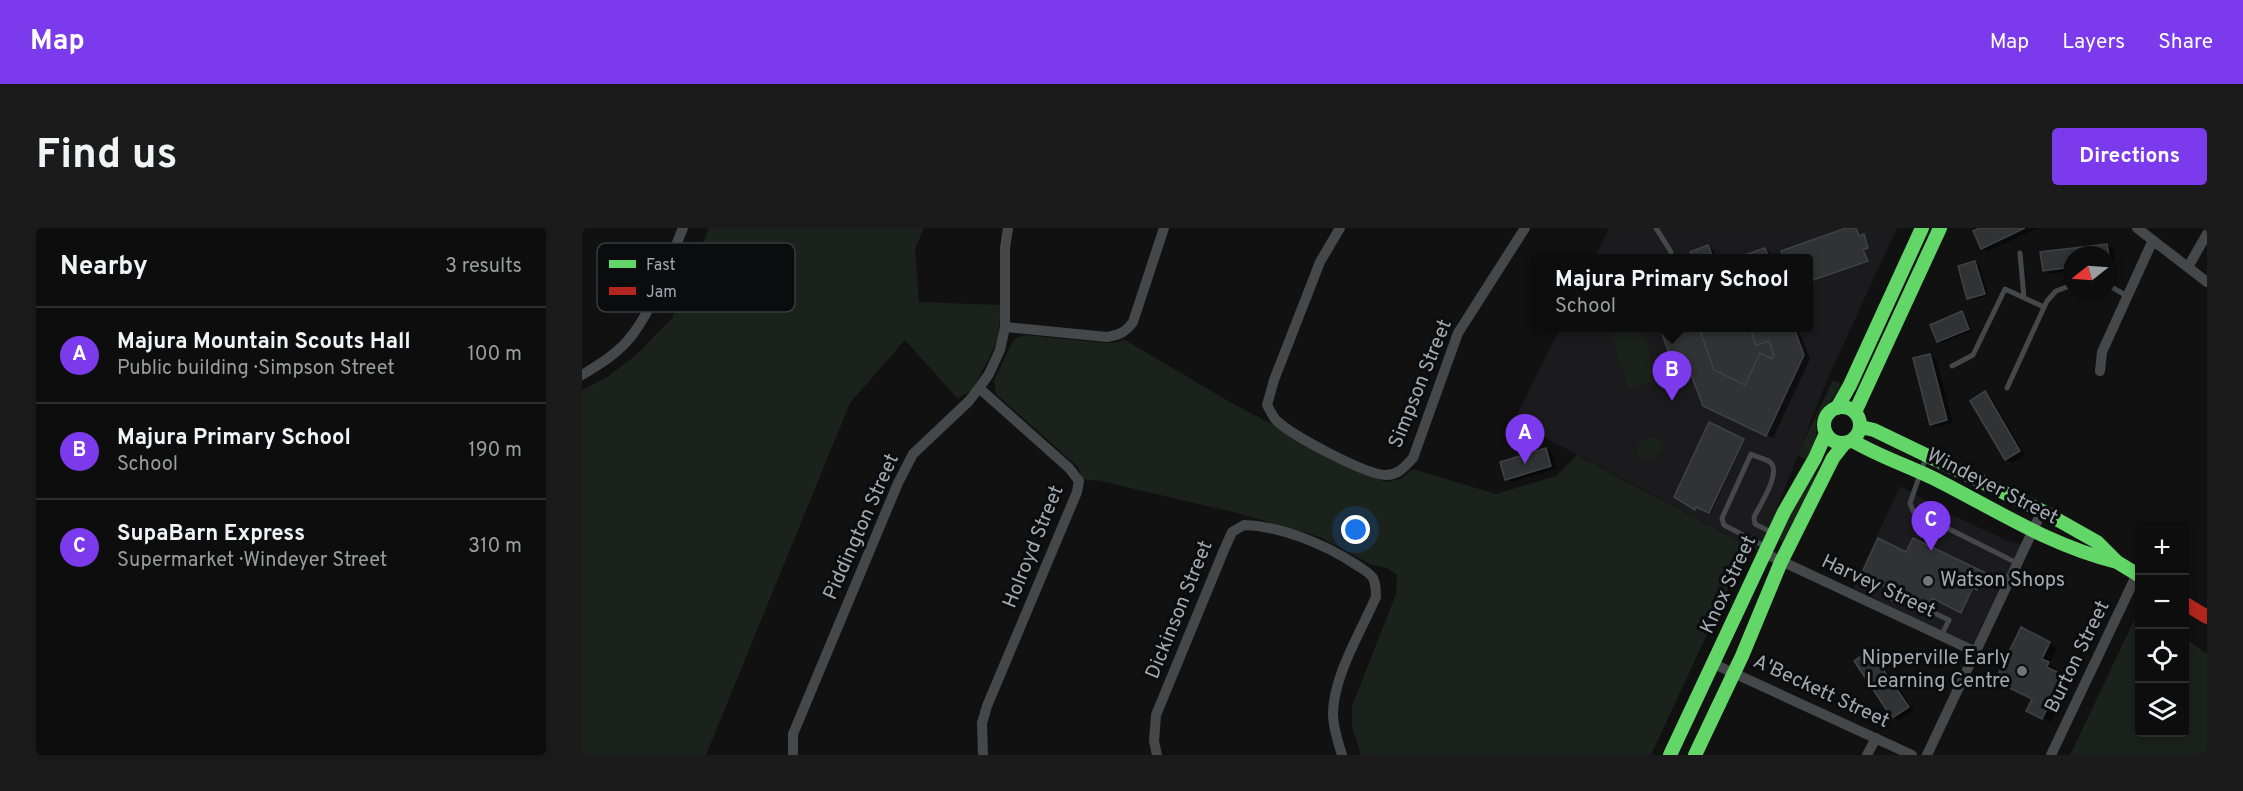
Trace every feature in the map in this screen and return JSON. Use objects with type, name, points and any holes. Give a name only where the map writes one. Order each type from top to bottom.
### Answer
[{"type":"street","points":[[677,243],[683,228]]},
{"type":"street","name":"Piddington Street","points":[[793,755],[793,734],[898,483],[913,454],[969,401],[979,388],[989,374],[1000,350],[1005,327],[1005,248],[1008,228]]},
{"type":"street","points":[[1005,327],[1107,337],[1119,335],[1133,322],[1164,228]]},
{"type":"street","name":"Simpson Street","points":[[1340,228],[1320,262],[1274,380],[1268,405],[1276,420],[1295,433],[1329,452],[1385,476],[1394,475],[1402,470],[1413,458],[1458,333],[1525,228]]},
{"type":"street","points":[[1837,408],[1848,408],[1859,418],[1861,427],[1858,435],[1848,442],[1832,441],[1826,433],[1824,425],[1826,417],[1837,408],[1850,385],[1923,228]]},
{"type":"street","points":[[1855,412],[1940,228]]},
{"type":"street","points":[[2137,228],[2207,282]]},
{"type":"street","points":[[2188,267],[2207,234]]},
{"type":"street","points":[[2100,371],[2102,352],[2153,240]]},
{"type":"street","points":[[582,375],[609,358],[632,335],[646,312]]},
{"type":"street","name":"Holroyd Street","points":[[979,388],[1069,468],[1079,482],[1077,492],[987,706],[982,723],[983,755]]},
{"type":"street","name":"Windeyer Street","points":[[1861,427],[1874,430],[2042,511],[2097,542],[2117,562],[2135,573]]},
{"type":"street","name":"Knox Street","points":[[1670,755],[1784,512],[1815,458],[1826,433]]},
{"type":"street","name":"Knox Street","points":[[1695,755],[1742,656],[1781,561],[1833,458],[1848,442]]},
{"type":"street","name":"Windeyer Street","points":[[1848,442],[1920,472],[2033,531],[2095,558],[2117,562]]},
{"type":"street","points":[[1927,755],[2042,511]]},
{"type":"street","name":"Dickinson Street","points":[[1157,755],[1154,741],[1156,715],[1232,532],[1244,525],[1311,540],[1336,552],[1374,579],[1376,597],[1345,667],[1335,700],[1333,715],[1342,755]]},
{"type":"street","name":"Harvey Street","points":[[1767,551],[1781,561],[1976,652]]},
{"type":"street","name":"Burton Street","points":[[2051,755],[2135,581]]},
{"type":"street","points":[[2189,606],[2207,617]]},
{"type":"street","name":"A'Beckett Street","points":[[1714,664],[1912,755]]},
{"type":"street","points":[[1868,755],[1876,738]]},
{"type":"lane","points":[[1656,228],[1671,252]]},
{"type":"lane","points":[[2020,253],[2024,298]]},
{"type":"lane","points":[[2007,388],[2044,307],[2056,291],[2063,288]]},
{"type":"lane","points":[[1952,366],[1973,355],[2005,289],[2044,307]]},
{"type":"lane","points":[[2117,290],[2127,296]]},
{"type":"lane","points":[[1767,551],[1724,525],[1722,518],[1751,454],[1771,463],[1774,470],[1774,477],[1754,517],[1755,524],[1775,534]]},
{"type":"lane","points":[[1926,456],[1910,503],[1913,511],[2018,563]]},
{"type":"lane","points":[[1913,603],[1949,620],[1941,636]]},
{"type":"shaded area","points":[[709,228],[924,228],[915,249],[919,302],[1001,305],[998,340],[973,389],[958,399],[905,340],[850,403],[706,755],[582,755],[582,390],[607,377],[636,355],[672,318],[674,312],[795,312],[795,243],[703,243]]},
{"type":"shaded area","points":[[1609,228],[1897,228],[1827,380],[1760,552],[1514,421],[1558,332],[1813,332],[1813,254],[1596,254]]},
{"type":"shaded area","points":[[1642,332],[1658,379],[1629,389],[1610,333]]},
{"type":"shaded area","points":[[1025,335],[1106,343],[1125,340],[1235,405],[1385,482],[1401,479],[1413,469],[1496,494],[1556,476],[1577,455],[1748,546],[1651,755],[1361,755],[1352,727],[1352,706],[1396,594],[1397,575],[1387,568],[1372,565],[1320,537],[1237,513],[1100,481],[1082,479],[1078,467],[996,394],[994,380],[1012,343],[1016,338]]},
{"type":"shaded area","points":[[1833,380],[1841,384],[1832,400],[1816,418],[1816,440],[1809,461],[1797,455]]},
{"type":"shaded area","points":[[1656,436],[1664,445],[1662,451],[1649,461],[1641,459],[1636,448],[1642,439]]},
{"type":"shaded area","points":[[1810,474],[1817,477],[1785,543],[1779,540],[1804,482]]},
{"type":"shaded area","name":"Watson Shops","points":[[1900,486],[1952,515],[2008,541],[2021,544],[1972,646],[1853,588]]},
{"type":"shaded area","points":[[2135,618],[2135,737],[2189,737],[2189,641],[2207,654],[2207,755],[2070,755]]},
{"type":"building","points":[[1846,228],[1856,228],[1859,236],[1864,234],[1868,248],[1863,250],[1868,261],[1813,280],[1813,254],[1782,254],[1781,251]]},
{"type":"building","points":[[1980,228],[2025,228],[1981,249],[1973,231]]},
{"type":"building","points":[[1708,245],[1711,254],[1691,254],[1690,252]]},
{"type":"building","points":[[1708,245],[1711,254],[1691,254],[1690,252]]},
{"type":"building","points":[[1765,248],[1767,254],[1747,254]]},
{"type":"building","points":[[1765,248],[1767,254],[1747,254]]},
{"type":"building","points":[[2063,249],[2063,268],[2043,271],[2040,252]]},
{"type":"building","points":[[1975,261],[1985,294],[1967,299],[1958,266]]},
{"type":"building","points":[[1962,311],[1969,329],[1937,342],[1930,325]]},
{"type":"building","points":[[1661,332],[1700,332],[1714,370],[1745,385],[1760,353],[1772,359],[1774,355],[1769,341],[1756,345],[1751,332],[1795,332],[1804,355],[1766,436],[1703,406],[1689,369],[1676,373]]},
{"type":"building","points":[[1661,332],[1795,332],[1804,355],[1766,436],[1703,406],[1689,369],[1676,373]]},
{"type":"building","points":[[1930,354],[1947,420],[1930,425],[1913,358]]},
{"type":"building","points":[[1985,391],[2020,451],[2005,460],[1970,401]]},
{"type":"building","points":[[1709,422],[1744,439],[1709,513],[1696,507],[1695,510],[1674,497]]},
{"type":"building","points":[[1546,448],[1551,466],[1505,480],[1500,462]]},
{"type":"building","name":"Watson Shops","points":[[1878,538],[1906,552],[1913,538],[1986,573],[1977,590],[1973,588],[1961,613],[1932,598],[1928,606],[1905,595],[1900,605],[1887,598],[1891,589],[1861,575]]},
{"type":"building","points":[[2021,627],[2050,642],[2042,659],[2049,662],[2047,667],[2063,675],[2042,719],[2026,711],[2032,699],[1995,681]]},
{"type":"building","points":[[1870,650],[1909,707],[1892,718],[1854,661]]},
{"type":"traffic: fast","points":[[1837,408],[1850,385],[1922,228]]},
{"type":"traffic: fast","points":[[1855,412],[1940,228]]},
{"type":"traffic: fast","points":[[1842,407],[1855,412],[1860,425],[1855,438],[1842,443],[1829,438],[1824,425],[1829,412],[1842,407]]},
{"type":"traffic: fast","points":[[1861,427],[1874,430],[2042,511],[2097,542],[2117,562],[2138,575]]},
{"type":"traffic: fast","points":[[1670,755],[1784,512],[1815,458],[1826,433]]},
{"type":"traffic: fast","points":[[1853,441],[1937,480],[2047,537],[2069,547],[2117,562]]},
{"type":"traffic: fast","points":[[1695,755],[1742,656],[1781,562],[1833,458],[1844,444]]},
{"type":"traffic: jam","points":[[2189,606],[2207,617]]},
{"type":"place","name":"Majura Primary School","points":[[1672,401]]},
{"type":"place","name":"Majura Mountain Scouts Hall","points":[[1525,464]]},
{"type":"place","name":"SupaBarn Express","points":[[1931,551]]},
{"type":"place","name":"Watson Shops","points":[[1928,581]]},
{"type":"place","name":"Nipperville Early Learning Centre","points":[[2022,671]]}]
